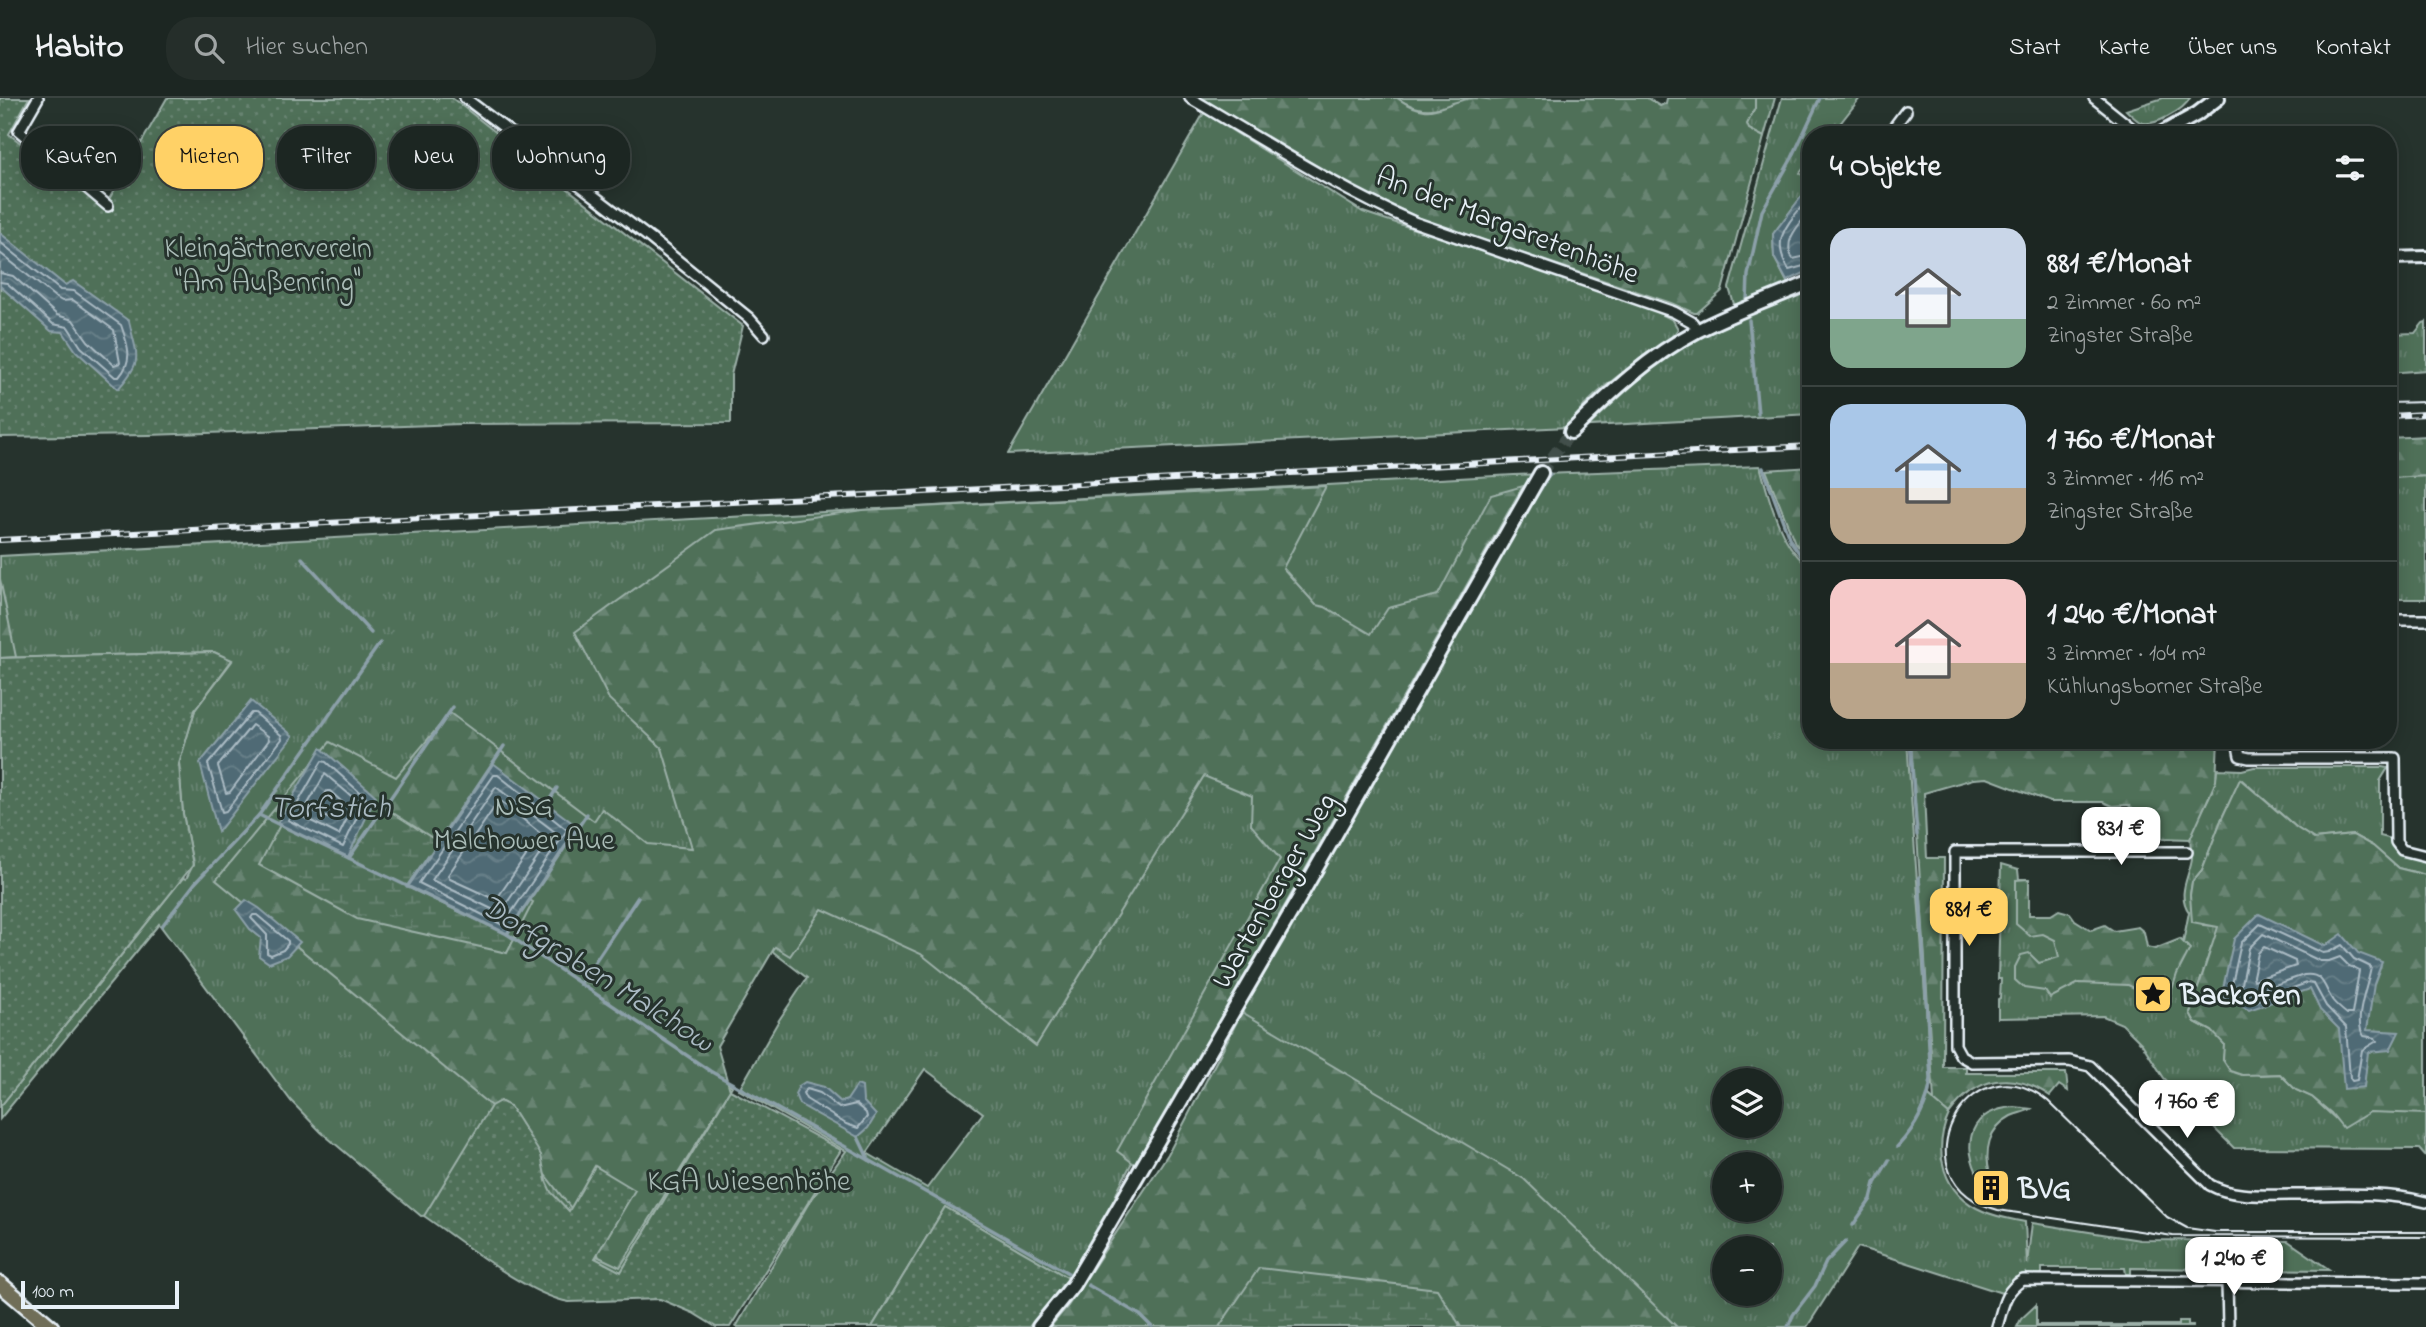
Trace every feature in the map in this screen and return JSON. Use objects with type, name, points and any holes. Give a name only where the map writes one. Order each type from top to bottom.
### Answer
[{"type":"main road","points":[[2175,126],[2218,98]]},
{"type":"main road","points":[[1571,432],[1634,374],[1698,331],[1802,286]]},
{"type":"main road","name":"Wartenberger Weg","points":[[1039,1327],[1073,1285],[1095,1248],[1297,902],[1541,472]]},
{"type":"main road","points":[[0,1284],[51,1327]]},
{"type":"street","points":[[38,98],[19,131],[108,206]]},
{"type":"street","points":[[465,98],[651,239],[749,318],[764,335]]},
{"type":"street","name":"An der Margaretenhöhe","points":[[1191,98],[1387,210],[1414,222],[1674,312],[1692,322],[1698,331]]},
{"type":"street","points":[[2094,98],[2129,126]]},
{"type":"street","points":[[1895,126],[1906,111]]},
{"type":"street","points":[[2397,258],[2426,257]]},
{"type":"street","points":[[2397,620],[2426,620]]},
{"type":"street","points":[[2239,749],[2240,756],[2249,758],[2395,758],[2396,842],[2402,850],[2426,856]]},
{"type":"street","points":[[2187,852],[1955,852],[1957,1052],[1972,1062],[2069,1061],[2090,1066],[2210,1185],[2222,1192],[2247,1195],[2392,1194],[2426,1202]]},
{"type":"street","points":[[1997,1327],[2006,1294],[2023,1280],[2426,1283]]},
{"type":"street","points":[[2227,1282],[2228,1327]]},
{"type":"green space","name":"Kleingärtnerverein \"Am Außenring\"","points":[[0,98],[29,98],[9,134],[21,143],[21,189],[80,189],[104,208],[115,189],[141,189],[141,143],[167,98],[452,98],[492,129],[492,189],[568,189],[743,326],[731,375],[731,423],[461,424],[149,435],[0,437]]},
{"type":"green space","points":[[1202,98],[1397,98],[1410,106],[1429,110],[1475,98],[1647,98],[1660,106],[1666,103],[1667,98],[1755,98],[1755,108],[1747,124],[1749,129],[1764,137],[1722,291],[1694,313],[1426,221],[1356,189]]},
{"type":"green space","points":[[1397,98],[1473,98],[1426,109],[1417,108]]},
{"type":"green space","points":[[1755,98],[1775,98],[1764,137],[1748,129],[1747,124],[1755,108]]},
{"type":"green space","points":[[1782,98],[1860,98],[1838,126],[1802,126],[1802,196],[1773,234],[1774,257],[1788,284],[1736,305],[1729,288]]},
{"type":"green space","points":[[2163,98],[2190,98],[2175,112],[2152,122],[2140,122],[2126,110]]},
{"type":"green space","points":[[1204,113],[1363,212],[1644,305],[1673,320],[1678,329],[1660,348],[1600,391],[1568,427],[1008,454]]},
{"type":"green space","points":[[1802,293],[1802,414],[1589,426],[1663,360],[1707,333]]},
{"type":"green space","points":[[2426,322],[2426,370],[2397,372],[2397,334],[2415,333]]},
{"type":"green space","points":[[2426,436],[2426,476],[2397,478],[2397,438]]},
{"type":"green space","points":[[1760,466],[1772,508],[1784,536],[1802,561],[1802,749],[1908,749],[1931,1079],[1929,1096],[1949,1114],[1944,1128],[1942,1157],[1950,1183],[1969,1204],[1993,1215],[2025,1222],[2027,1264],[2032,1223],[2140,1240],[2288,1241],[2330,1270],[2243,1269],[2243,1275],[2218,1275],[2217,1269],[2131,1268],[2131,1274],[2126,1274],[2125,1268],[2042,1268],[2042,1274],[2026,1276],[2026,1273],[2014,1278],[2002,1293],[1858,1247],[1807,1327],[1050,1327],[1316,1059],[1217,1002],[1070,1279],[945,1207],[872,1327],[736,1327],[807,1206],[846,1151],[739,1090],[779,1020],[807,978],[772,951],[704,1067],[732,1086],[621,1272],[595,1260],[637,1190],[595,1165],[570,1211],[559,1203],[421,1216],[321,1132],[291,1101],[159,924],[0,1119],[0,1107],[183,878],[186,879],[193,865],[183,814],[179,764],[195,710],[232,661],[214,652],[0,658],[0,556],[1514,475]],"holes":[[[925,1069],[983,1113],[927,1188],[867,1153]]]},
{"type":"green space","points":[[1802,468],[1802,551],[1795,543],[1766,470]]},
{"type":"green space","points":[[2426,476],[2426,599],[2397,599],[2397,478]]},
{"type":"green space","name":"NSG Malchower Aue","points":[[1326,486],[1283,568],[1316,605],[1325,607],[1371,634],[1388,608],[1438,595],[1491,495],[1523,486],[1137,1166],[1117,1151],[1280,859],[1251,825],[1252,796],[1204,776],[1036,1046],[921,954],[822,909],[790,956],[775,947],[717,1046],[730,1090],[620,1267],[599,1257],[592,1235],[491,1106],[216,880],[330,742],[396,777],[450,713],[594,821],[602,809],[648,844],[692,848],[662,748],[609,699],[575,632],[716,530],[863,510]]},
{"type":"green space","points":[[0,579],[16,657],[0,658]]},
{"type":"green space","points":[[214,652],[232,660],[195,710],[179,764],[183,814],[193,865],[0,1107],[0,658]]},
{"type":"green space","points":[[1912,749],[2218,749],[2216,781],[2190,839],[2159,838],[2159,830],[2128,805],[2050,802],[1987,778],[1973,779],[1924,793],[1927,858],[1944,858],[1943,1067],[1966,1067],[1966,1073],[2066,1073],[2068,1091],[2059,1085],[2050,1096],[2022,1082],[2009,1080],[1983,1085],[1960,1101],[1949,1114],[1934,1101]]},
{"type":"green space","points":[[313,762],[533,902],[507,953],[357,919],[259,865]]},
{"type":"green space","points":[[2254,767],[2388,768],[2380,781],[2380,836],[2392,839],[2405,855],[2426,860],[2426,875],[2398,868],[2373,846],[2353,835],[2314,839],[2297,828],[2241,779],[2222,818],[2202,870],[2192,882],[2190,895],[2192,907],[2203,925],[2426,942],[2426,1157],[2419,1149],[2234,1148],[2164,1078],[2142,1044],[2122,1024],[2103,1016],[1998,1018],[2001,979],[1998,979],[2001,865],[2018,870],[2019,879],[2029,879],[2029,915],[2069,916],[2070,968],[2181,953],[2189,912],[2185,905],[2184,891],[2192,858],[2191,836],[2210,795],[2217,769],[2242,770]],"holes":[[[2211,948],[2339,1122],[2312,1097],[2296,1090],[2280,1074],[2259,1075],[2223,1060],[2225,1044],[2212,1031],[2195,1022],[2190,1013]]]},
{"type":"green space","points":[[2240,779],[2297,828],[2314,839],[2353,835],[2373,846],[2398,868],[2426,875],[2426,1114],[2370,1112],[2343,1128],[2331,1113],[2312,1097],[2296,1090],[2280,1074],[2242,1075],[2230,1071],[2223,1060],[2224,1044],[2212,1031],[2195,1022],[2190,1013],[2218,927],[2192,922],[2192,882],[2202,870]]},
{"type":"green space","points":[[2029,879],[2029,915],[2051,915],[2059,910],[2070,913],[2075,920],[2091,930],[2105,925],[2114,931],[2138,927],[2144,932],[2147,947],[2155,949],[2180,939],[2190,949],[2177,974],[2168,1002],[2157,1011],[2150,1005],[2152,996],[2128,985],[2079,983],[2050,998],[2045,991],[2024,988],[2015,980],[2015,967],[2021,955],[2029,953],[2039,963],[2059,957],[2055,940],[2043,934],[2030,936],[2016,924],[2016,880]]},
{"type":"green space","points":[[1242,1012],[1524,1179],[1677,1327],[1050,1327],[1068,1306],[1168,1154]]},
{"type":"green space","name":"KGA Wiesenhöhe","points":[[730,1090],[841,1150],[730,1327],[716,1327],[693,1313],[660,1299],[569,1302],[552,1297],[495,1266],[424,1216],[491,1106],[500,1101],[510,1106],[541,1155],[551,1192],[569,1211],[595,1166],[635,1190],[595,1258],[621,1272]]},
{"type":"green space","points":[[2015,1107],[2031,1109],[2011,1116],[1997,1127],[1988,1149],[1990,1175],[1980,1179],[1971,1153],[1973,1131],[1987,1114]]},
{"type":"green space","name":"KGA Wiesenhöhe","points":[[945,1207],[1070,1279],[1029,1327],[872,1327]]},
{"type":"green space","points":[[1259,1268],[1437,1289],[1461,1327],[1219,1327]]},
{"type":"green space","points":[[2036,1305],[2036,1325],[2179,1325],[2179,1321],[2188,1321],[2188,1325],[2193,1327],[2017,1327],[2021,1319]]},
{"type":"water","points":[[1802,196],[1802,274],[1787,281],[1774,257],[1773,234]]},
{"type":"water","points":[[0,233],[65,285],[73,281],[129,321],[136,358],[132,371],[118,389],[76,351],[63,332],[51,331],[0,286]]},
{"type":"water","name":"Torfstich","points":[[251,701],[293,736],[218,832],[200,763]]},
{"type":"water","name":"Torfstich","points":[[321,748],[376,796],[348,857],[277,824]]},
{"type":"water","points":[[493,763],[578,827],[507,934],[407,887]]},
{"type":"water","name":"Torfstich","points":[[246,900],[300,942],[287,956],[269,963],[259,956],[261,938],[250,929],[236,910]]},
{"type":"water","points":[[2259,914],[2325,946],[2342,934],[2358,953],[2382,962],[2374,984],[2367,1030],[2399,1032],[2390,1050],[2368,1052],[2364,1087],[2344,1089],[2339,1029],[2320,1010],[2310,989],[2249,1010],[2221,997],[2234,939]]},
{"type":"water","points":[[805,1082],[824,1087],[841,1102],[847,1100],[857,1085],[862,1087],[863,1101],[876,1115],[858,1137],[799,1104],[795,1094]]},
{"type":"waterway","points":[[1807,126],[1820,98]]},
{"type":"waterway","points":[[1747,300],[1748,275],[1762,211],[1802,137]]},
{"type":"waterway","points":[[1749,320],[1758,414]]},
{"type":"waterway","points":[[1763,468],[1790,540],[1802,557]]},
{"type":"waterway","points":[[1524,515],[1550,474]]},
{"type":"waterway","name":"Dorfgraben Malchow","points":[[302,558],[371,633]]},
{"type":"waterway","points":[[162,926],[195,883],[259,815],[380,643]]},
{"type":"waterway","points":[[349,858],[453,707]]},
{"type":"waterway","points":[[474,791],[504,746]]},
{"type":"waterway","points":[[1911,749],[1917,835]]},
{"type":"waterway","points":[[545,807],[557,788]]},
{"type":"waterway","points":[[436,845],[469,797]]},
{"type":"waterway","points":[[507,934],[587,814]]},
{"type":"waterway","name":"Dorfgraben Malchow","points":[[259,815],[507,934],[710,1071],[869,1160]]},
{"type":"waterway","points":[[407,887],[429,855]]},
{"type":"waterway","points":[[1897,1147],[1920,1116],[1931,1079],[1919,877]]},
{"type":"waterway","points":[[580,984],[638,897]]},
{"type":"waterway","name":"Dorfgraben Malchow","points":[[858,1137],[869,1160],[1068,1273]]},
{"type":"waterway","points":[[1853,1225],[1871,1199],[1875,1183],[1889,1160]]},
{"type":"waterway","points":[[1788,1327],[1793,1315],[1815,1286],[1826,1262],[1846,1241]]},
{"type":"waterway","name":"Dorfgraben Malchow","points":[[1088,1285],[1140,1315],[1152,1327]]},
{"type":"tunnel","points":[[1541,473],[1571,432]]},
{"type":"tram line","points":[[2397,403],[2426,402]]},
{"type":"tram line","points":[[2426,1232],[2215,1232],[2187,1228],[2167,1217],[2048,1101],[2019,1086],[1992,1087],[1969,1099],[1953,1120],[1946,1146],[1950,1172],[1966,1194],[1998,1210],[2173,1236],[2426,1237]]},
{"type":"railway","points":[[2397,416],[2426,414]]},
{"type":"railway","points":[[0,540],[1802,446]]},
{"type":"place","name":"Backofen","points":[[2153,994]]},
{"type":"place","name":"BVG","points":[[1991,1188]]}]
